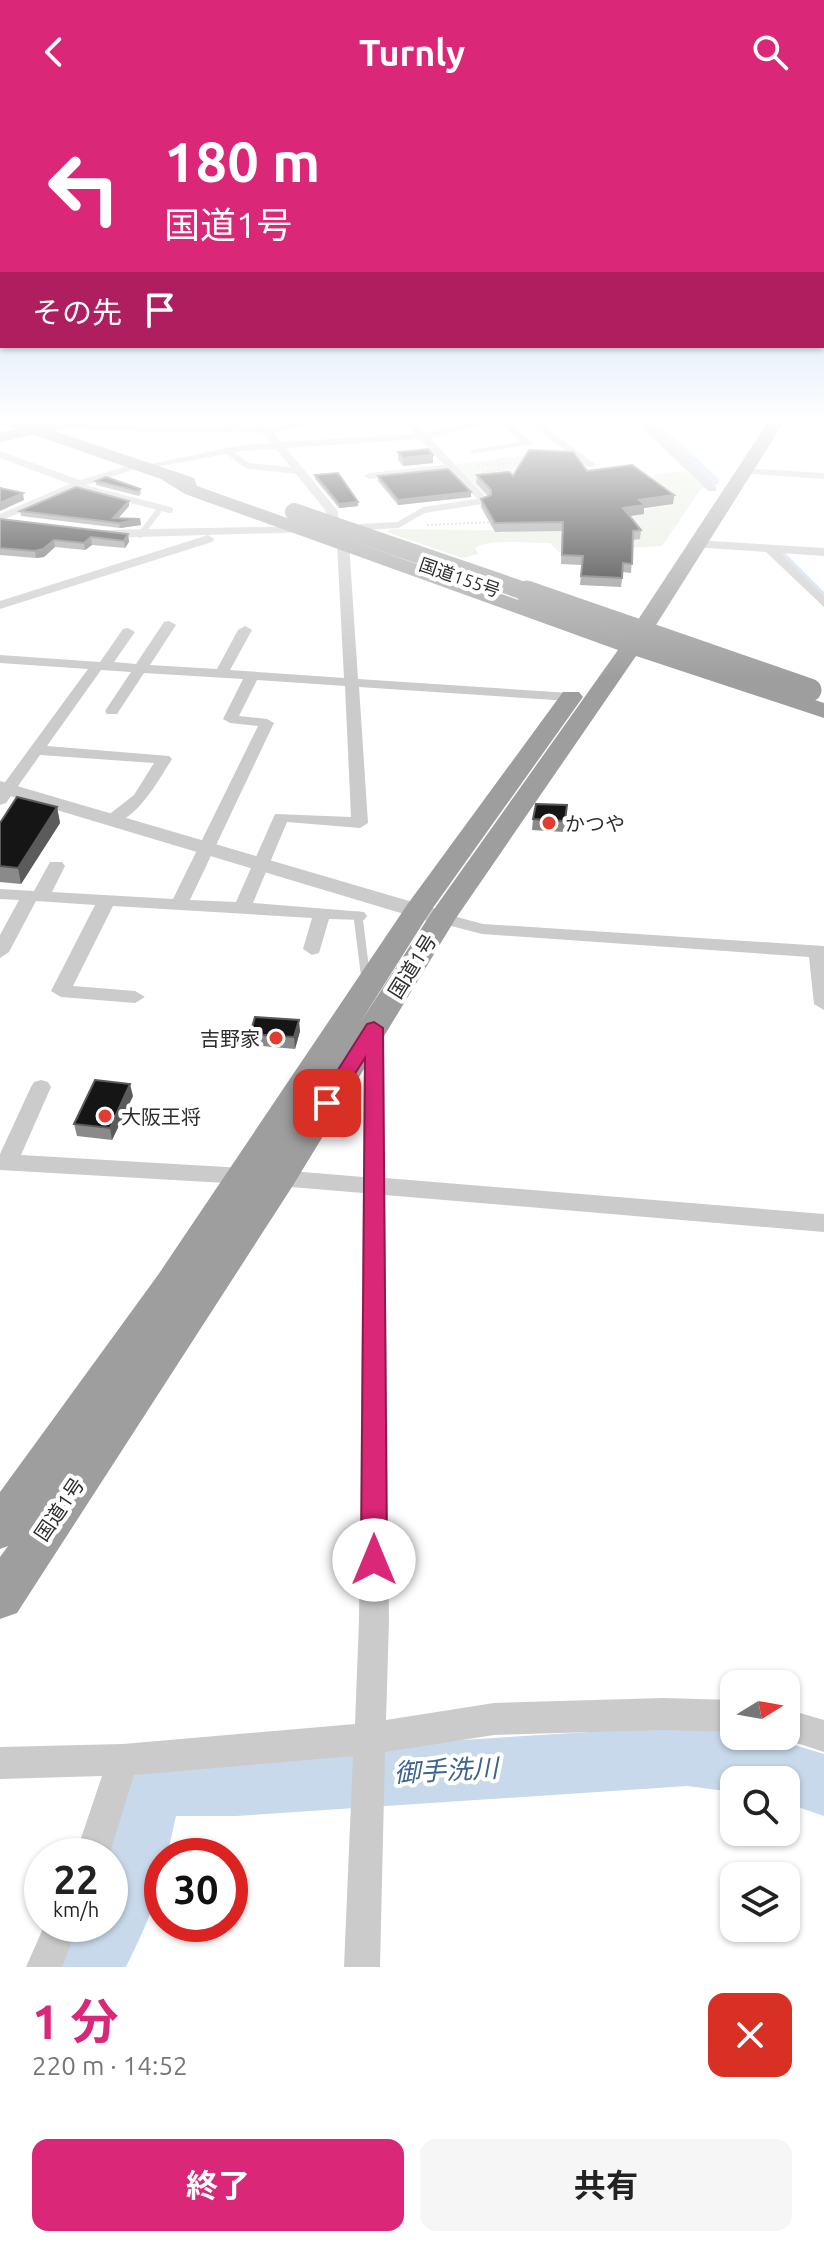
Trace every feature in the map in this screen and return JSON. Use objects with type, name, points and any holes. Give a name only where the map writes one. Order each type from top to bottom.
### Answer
[{"type":"highway","points":[[256,506],[289,514],[333,518],[361,527],[628,632]]},
{"type":"highway","name":"国道1号","points":[[0,1597],[279,1178],[374,1028],[429,914],[570,697],[628,632],[702,506]]},
{"type":"highway","name":"国道1号","points":[[0,1528],[172,1286],[243,1176],[628,632],[696,544],[721,506]]},
{"type":"highway","points":[[289,514],[343,543],[628,632],[817,697]]},
{"type":"highway","name":"国道155号","points":[[289,514],[817,697]]},
{"type":"street","points":[[0,519],[30,506]]},
{"type":"street","points":[[328,506],[333,518]]},
{"type":"street","points":[[94,533],[140,535],[263,529],[289,514],[361,527]]},
{"type":"street","points":[[0,519],[26,524]]},
{"type":"street","points":[[0,605],[234,531]]},
{"type":"street","points":[[242,908],[281,817],[360,823],[343,543]]},
{"type":"street","points":[[696,544],[824,552]]},
{"type":"street","points":[[770,549],[824,603]]},
{"type":"street","points":[[112,711],[169,625]]},
{"type":"street","points":[[221,674],[245,630]]},
{"type":"street","points":[[128,632],[3,792],[110,820],[482,929],[821,952],[824,1004]]},
{"type":"street","points":[[0,659],[570,697]]},
{"type":"street","points":[[179,905],[267,723],[230,719],[252,676]]},
{"type":"street","points":[[37,750],[164,759],[140,798],[110,820]]},
{"type":"street","points":[[0,952],[56,866]]},
{"type":"street","points":[[0,894],[358,916]]},
{"type":"street","points":[[106,901],[61,991],[135,997]]},
{"type":"street","points":[[312,949],[322,914]]},
{"type":"street","points":[[362,1967],[374,1621],[374,1028]]},
{"type":"street","points":[[41,1087],[4,1162],[243,1176]]},
{"type":"street","points":[[279,1178],[824,1223]]},
{"type":"street","points":[[0,1763],[123,1760],[368,1741],[494,1719],[663,1714],[720,1716]]},
{"type":"street","points":[[800,1729],[824,1736]]},
{"type":"street","points":[[98,1838],[123,1760]]},
{"type":"street","points":[[44,1967],[54,1942]]},
{"type":"lane","points":[[155,506],[170,510]]},
{"type":"lane","points":[[361,527],[398,525],[424,510],[451,506]]},
{"type":"lane","points":[[140,535],[158,512]]},
{"type":"lane","points":[[358,916],[365,972]]},
{"type":"path","points":[[398,525],[500,521],[487,506]]},
{"type":"green space","points":[[663,506],[689,506],[662,546],[559,552],[550,543],[500,542],[481,545],[475,548],[478,554],[462,558],[387,532],[391,529],[489,530],[504,533],[519,526]]},
{"type":"building","points":[[32,506],[124,506],[113,518],[140,519],[119,523],[20,511]]},
{"type":"building","points":[[485,506],[638,506],[623,508],[641,530],[633,531],[632,564],[623,563],[622,578],[581,576],[583,556],[562,555],[563,522],[495,523]]},
{"type":"building","points":[[0,519],[128,534],[124,541],[91,537],[84,543],[54,540],[35,551],[0,548]]},
{"type":"building","points":[[17,797],[57,807],[18,868],[0,866],[0,823]]},
{"type":"building","points":[[536,804],[567,805],[565,821],[533,819]]},
{"type":"building","points":[[255,1017],[299,1020],[294,1037],[250,1034]]},
{"type":"building","points":[[95,1080],[130,1084],[110,1128],[74,1124]]},
{"type":"waterway","points":[[782,552],[824,594]]},
{"type":"waterway","name":"御手洗川","points":[[88,1967],[112,1923],[129,1880],[151,1786],[236,1785],[687,1756],[764,1766],[824,1785]]},
{"type":"place","name":"かつや","points":[[549,823]]},
{"type":"place","name":"吉野家","points":[[276,1038]]},
{"type":"place","name":"大阪王将","points":[[105,1116]]},
{"type":"route","points":[[327,1103],[374,1028],[374,1560]]}]
